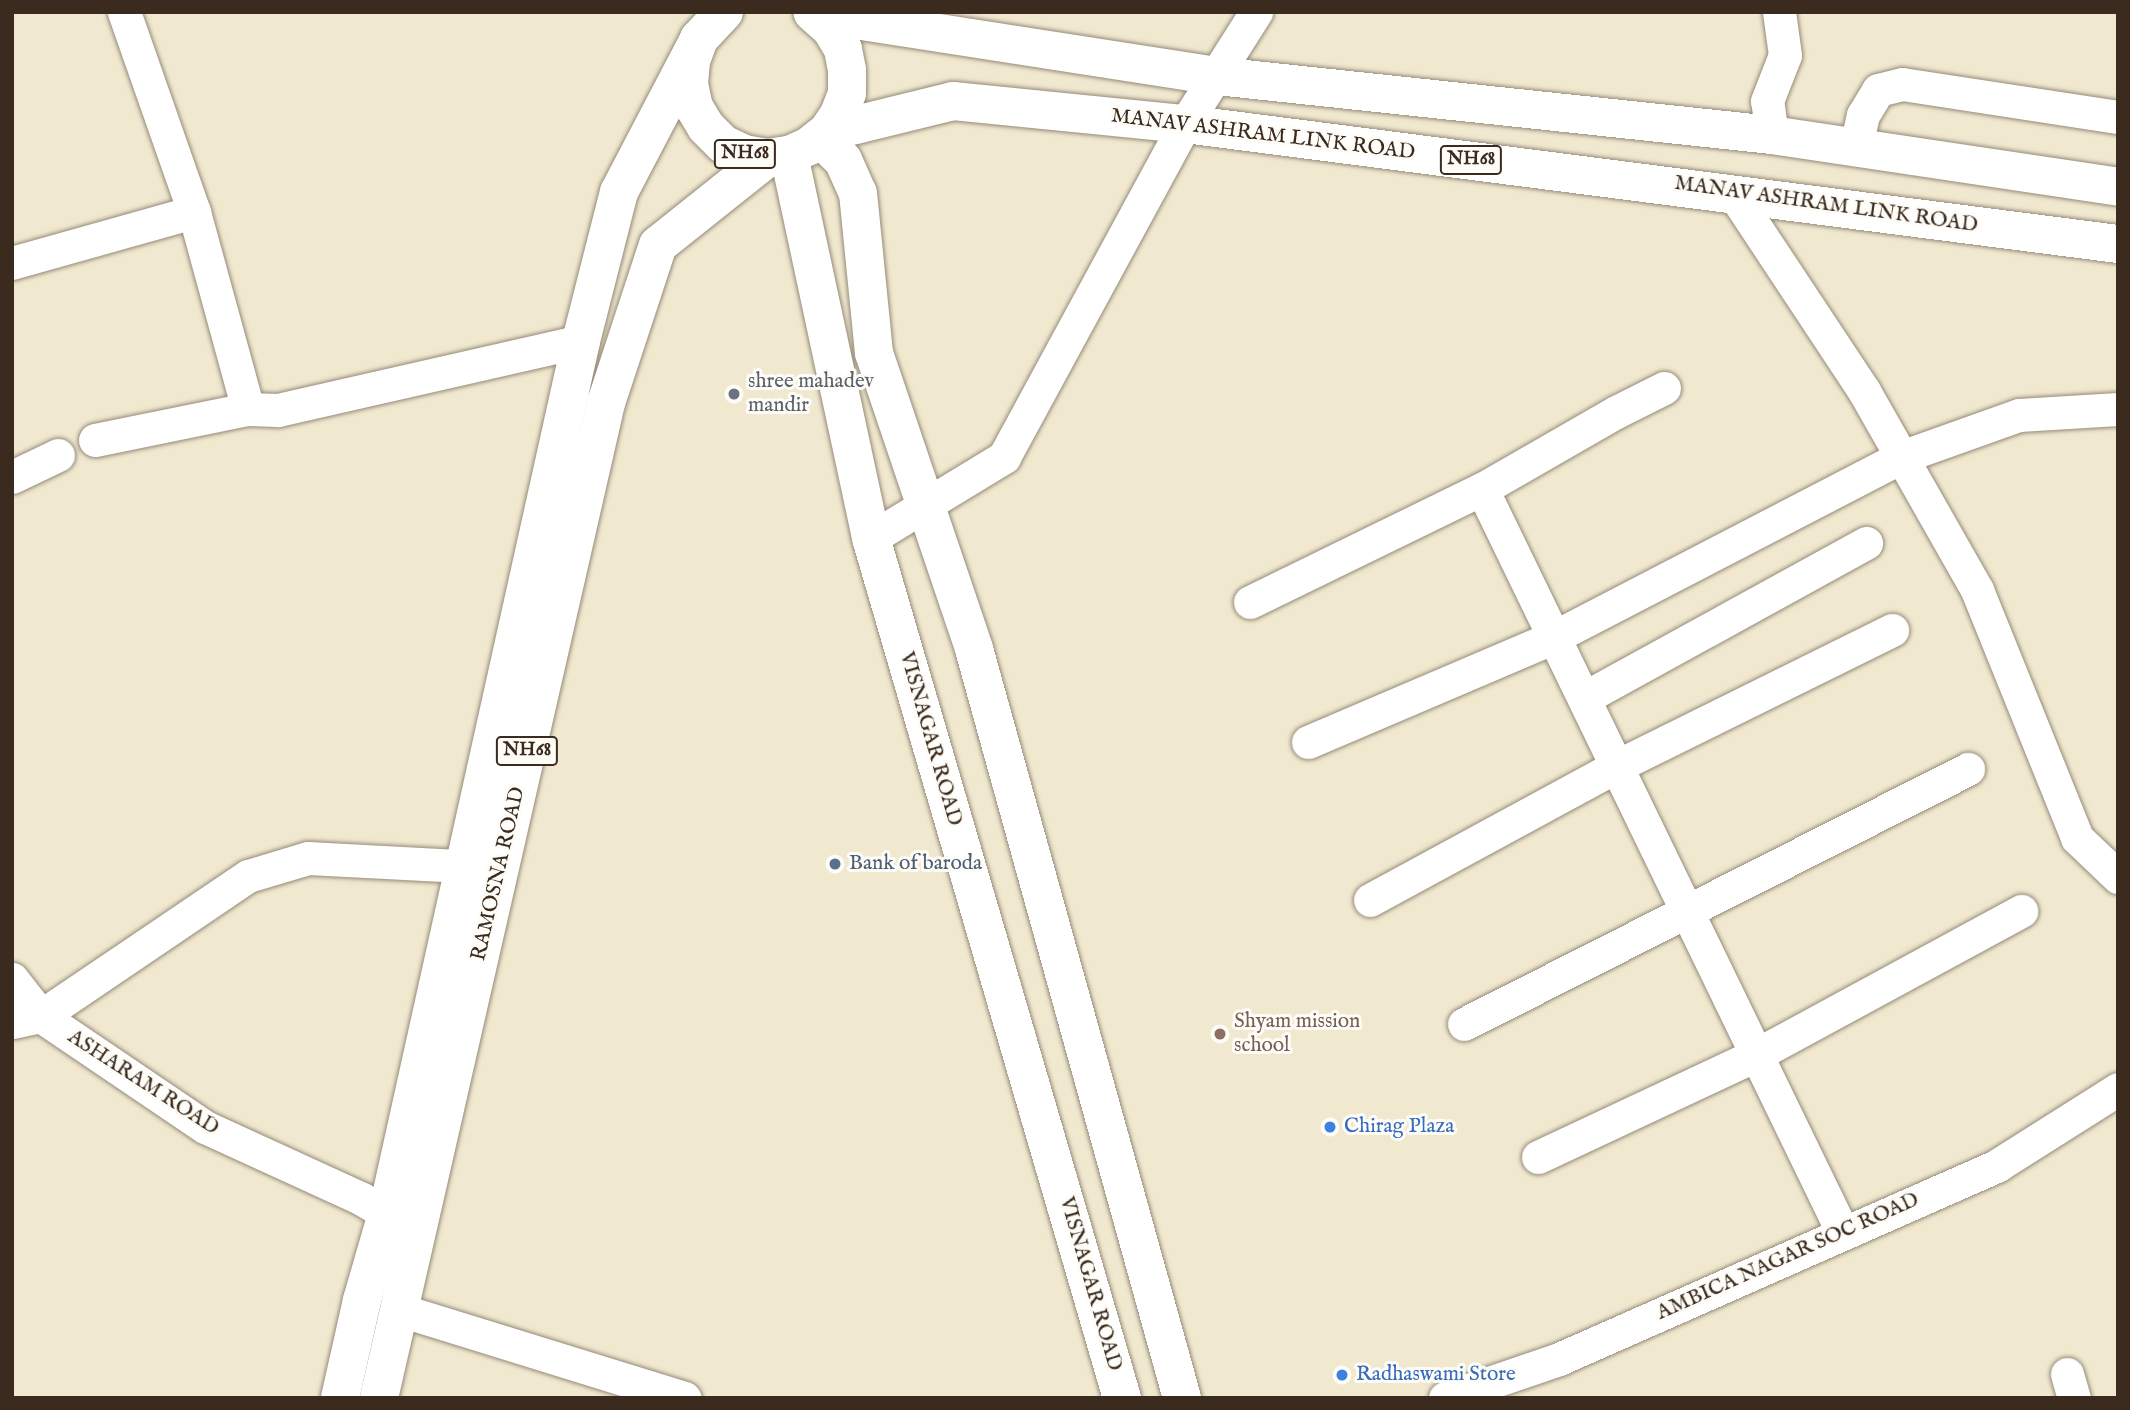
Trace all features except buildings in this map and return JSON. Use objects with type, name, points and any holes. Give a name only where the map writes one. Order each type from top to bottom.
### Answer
[{"type":"main road","points":[[814,13],[1217,76],[1772,135],[2118,187]]},
{"type":"main road","name":"NH68","points":[[712,21],[690,73],[694,107],[706,127],[723,144],[744,154],[801,146],[839,114],[846,93],[847,70],[843,49],[831,29],[814,13]]},
{"type":"main road","name":"NH68","points":[[581,341],[619,192],[712,21]]},
{"type":"main road","name":"MANAV ASHRAM LINK ROAD","points":[[801,146],[953,101],[1185,124],[2118,244]]},
{"type":"main road","points":[[801,146],[843,160],[858,193],[874,353],[974,649],[1182,1398]]},
{"type":"main road","name":"VISNAGAR ROAD","points":[[801,146],[871,538],[1122,1398]]},
{"type":"main road","name":"RAMOSNA ROAD","points":[[379,1398],[606,403],[658,245],[801,146]]},
{"type":"main road","name":"RAMOSNA ROAD","points":[[340,1398],[362,1300],[387,1214],[581,341]]},
{"type":"street","points":[[124,12],[194,212],[248,409]]},
{"type":"street","points":[[871,538],[1004,457],[1185,124],[1256,12]]},
{"type":"street","points":[[1772,135],[1767,101],[1785,55],[1779,12]]},
{"type":"street","points":[[1856,147],[1863,115],[1878,90],[1902,84],[2118,117]]},
{"type":"street","points":[[1733,193],[1864,391],[1977,590],[2077,838],[2118,877]]},
{"type":"street","points":[[12,263],[194,212]]},
{"type":"street","points":[[95,440],[248,409],[278,410],[581,341]]},
{"type":"street","points":[[1251,602],[1482,489],[1616,412],[1664,388]]},
{"type":"street","points":[[1308,742],[1554,637],[1900,457],[2019,415],[2118,409]]},
{"type":"street","points":[[12,477],[58,455]]},
{"type":"street","points":[[1482,489],[1843,1233]]},
{"type":"street","points":[[1584,698],[1866,543]]},
{"type":"street","points":[[1370,900],[1617,766],[1892,630]]},
{"type":"street","points":[[1464,1024],[1686,909],[1968,769]]},
{"type":"street","points":[[26,1019],[248,876],[308,858],[463,866]]},
{"type":"street","points":[[1538,1157],[1756,1055],[2021,911]]},
{"type":"street","name":"ASHARAM ROAD","points":[[12,979],[26,1019],[205,1127],[362,1199],[387,1214]]},
{"type":"street","name":"AMBICA NAGAR SOC ROAD","points":[[1445,1398],[1559,1359],[1998,1164],[2118,1089]]},
{"type":"street","points":[[400,1310],[685,1398]]},
{"type":"place","name":"shree mahadev mandir","points":[[734,394]]},
{"type":"place","name":"Bank of baroda","points":[[835,864]]},
{"type":"place","name":"Shyam mission school","points":[[1220,1034]]},
{"type":"place","name":"Chirag Plaza","points":[[1330,1127]]},
{"type":"place","name":"Radhaswami Store","points":[[1342,1375]]}]
